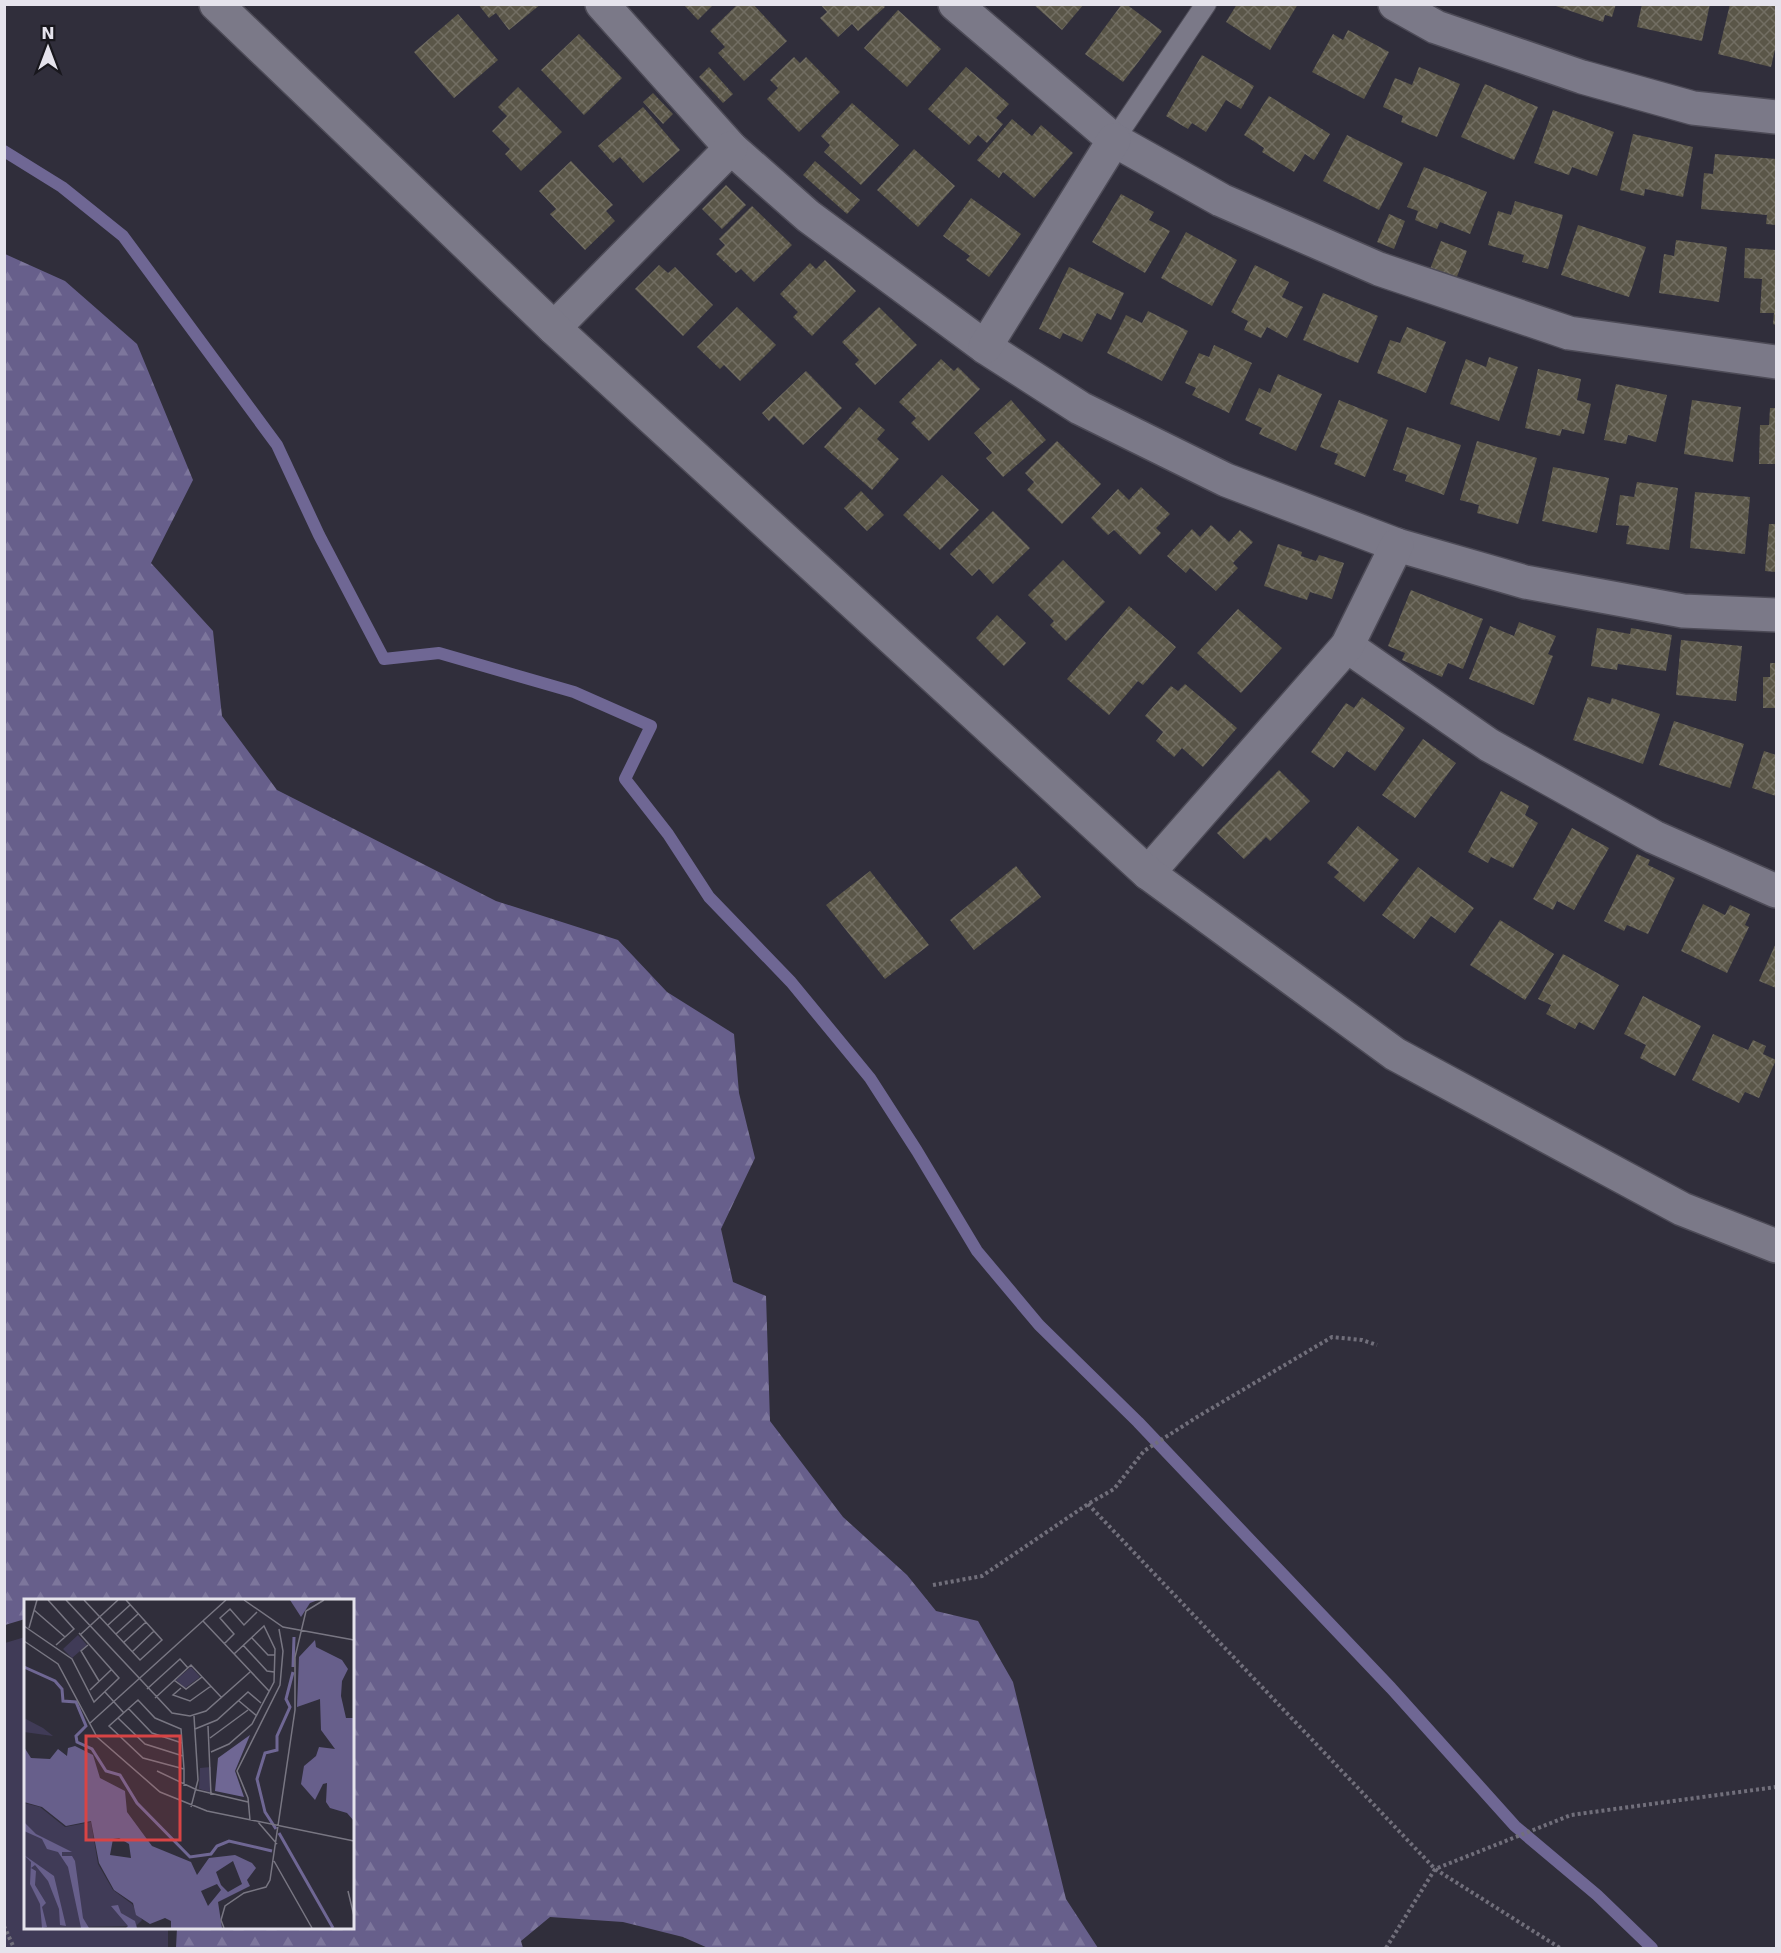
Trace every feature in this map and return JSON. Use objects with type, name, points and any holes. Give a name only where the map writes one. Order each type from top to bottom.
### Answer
[{"type":"street","points":[[216,4],[554,328],[1148,873],[1395,1054],[1682,1209],[1776,1246]]},
{"type":"street","points":[[602,4],[731,148],[808,216],[985,346],[1080,408],[1226,480],[1397,545],[1524,582],[1683,610],[1776,615]]},
{"type":"street","points":[[955,4],[1114,141],[1221,200],[1390,273],[1569,333],[1776,362]]},
{"type":"street","points":[[1395,4],[1436,27],[1582,77],[1693,108],[1776,117]]},
{"type":"street","points":[[985,346],[1114,141]]},
{"type":"street","points":[[554,328],[731,148]]},
{"type":"street","points":[[1148,873],[1347,646],[1397,545]]},
{"type":"street","points":[[1347,646],[1489,745],[1654,837],[1776,891]]},
{"type":"lane","points":[[1114,141],[1206,4]]},
{"type":"path","points":[[933,1585],[982,1576],[1114,1489],[1144,1451],[1332,1337],[1362,1340],[1377,1345]]},
{"type":"path","points":[[1088,1504],[1435,1869],[1560,1948]]},
{"type":"path","points":[[1386,1948],[1435,1869],[1571,1815],[1776,1787]]},
{"type":"path","points":[[4,1926],[14,1948]]},
{"type":"shaded area","points":[[24,1637],[24,1929],[168,1929],[168,1948],[5,1948],[5,1643]]},
{"type":"green space","points":[[5,254],[65,281],[137,344],[193,480],[151,563],[213,631],[222,716],[277,790],[496,901],[618,940],[667,992],[734,1034],[739,1093],[755,1158],[721,1229],[733,1282],[766,1296],[770,1421],[843,1517],[907,1575],[936,1611],[978,1621],[1013,1682],[1066,1899],[1098,1948],[708,1948],[683,1937],[623,1922],[550,1917],[521,1941],[523,1948],[176,1948],[177,1929],[354,1929],[354,1599],[24,1599],[24,1619],[5,1625]]},
{"type":"building","points":[[478,4],[541,4],[509,30],[496,13],[489,18]]},
{"type":"building","points":[[683,4],[714,4],[698,20]]},
{"type":"building","points":[[738,4],[753,4],[787,41],[744,81],[718,53],[725,47],[710,31]]},
{"type":"building","points":[[820,4],[883,4],[885,7],[858,31],[852,24],[838,37],[820,18],[827,12]]},
{"type":"building","points":[[1033,4],[1084,4],[1062,30]]},
{"type":"building","points":[[1122,4],[1126,4],[1162,31],[1123,82],[1085,54]]},
{"type":"building","points":[[1237,4],[1298,4],[1270,50],[1226,22]]},
{"type":"building","points":[[1550,4],[1616,4],[1612,17],[1605,15],[1603,22]]},
{"type":"building","points":[[1642,4],[1710,4],[1702,41],[1637,27]]},
{"type":"building","points":[[1730,4],[1776,4],[1776,45],[1771,67],[1718,54]]},
{"type":"building","points":[[898,10],[941,49],[907,87],[864,48]]},
{"type":"building","points":[[458,14],[498,60],[454,98],[414,52]]},
{"type":"building","points":[[1348,30],[1389,52],[1364,99],[1312,72],[1333,34],[1343,40]]},
{"type":"building","points":[[579,34],[622,78],[584,115],[541,70]]},
{"type":"building","points":[[1202,55],[1254,86],[1241,109],[1226,100],[1206,132],[1192,123],[1188,129],[1166,116]]},
{"type":"building","points":[[794,57],[800,63],[806,57],[840,92],[799,132],[767,99],[778,88],[770,80]]},
{"type":"building","points":[[709,67],[733,94],[723,103],[699,77]]},
{"type":"building","points":[[966,67],[1009,104],[996,118],[1003,124],[987,143],[978,135],[969,145],[928,109]]},
{"type":"building","points":[[1419,67],[1460,84],[1437,137],[1401,122],[1403,116],[1383,107],[1395,78],[1412,85]]},
{"type":"building","points":[[1485,84],[1538,107],[1514,160],[1461,137]]},
{"type":"building","points":[[518,87],[562,132],[521,171],[505,154],[510,149],[492,131],[507,116],[498,107]]},
{"type":"building","points":[[653,93],[673,114],[663,124],[643,102]]},
{"type":"building","points":[[1269,96],[1330,134],[1314,160],[1305,154],[1294,172],[1262,152],[1264,148],[1244,135]]},
{"type":"building","points":[[852,103],[899,145],[861,185],[824,152],[830,145],[821,136]]},
{"type":"building","points":[[643,107],[680,150],[643,183],[620,157],[613,163],[598,146]]},
{"type":"building","points":[[1553,110],[1614,132],[1597,176],[1572,167],[1569,175],[1534,163]]},
{"type":"building","points":[[1012,119],[1032,136],[1041,125],[1073,153],[1034,198],[1003,172],[999,178],[977,160]]},
{"type":"building","points":[[1633,134],[1693,147],[1683,197],[1645,189],[1644,196],[1620,190]]},
{"type":"building","points":[[1347,135],[1403,163],[1379,210],[1323,181]]},
{"type":"building","points":[[914,149],[955,186],[918,227],[877,190]]},
{"type":"building","points":[[1715,154],[1776,159],[1776,225],[1766,224],[1767,215],[1701,209],[1704,173],[1713,174]]},
{"type":"building","points":[[571,161],[613,205],[606,211],[615,221],[585,250],[550,214],[556,209],[539,191]]},
{"type":"building","points":[[815,161],[860,200],[847,214],[803,175]]},
{"type":"building","points":[[1424,167],[1487,192],[1470,234],[1440,222],[1437,229],[1415,220],[1418,211],[1407,207]]},
{"type":"building","points":[[726,185],[746,205],[722,229],[702,209]]},
{"type":"building","points":[[1121,194],[1154,212],[1149,220],[1170,231],[1145,273],[1092,242]]},
{"type":"building","points":[[971,198],[1021,234],[989,277],[966,260],[970,256],[943,236]]},
{"type":"building","points":[[1515,201],[1563,215],[1548,269],[1522,262],[1524,255],[1488,245],[1498,211],[1511,215]]},
{"type":"building","points":[[752,206],[792,245],[754,282],[741,269],[736,273],[716,254],[725,245],[719,239]]},
{"type":"building","points":[[1389,214],[1405,221],[1394,249],[1377,242]]},
{"type":"building","points":[[1578,225],[1646,247],[1629,297],[1561,275]]},
{"type":"building","points":[[1186,232],[1237,260],[1212,306],[1161,278]]},
{"type":"building","points":[[1676,240],[1727,247],[1719,302],[1659,293],[1664,254],[1674,256]]},
{"type":"building","points":[[1441,241],[1467,251],[1456,279],[1430,269]]},
{"type":"building","points":[[1745,248],[1776,250],[1776,325],[1773,324],[1774,313],[1760,313],[1762,279],[1744,278]]},
{"type":"building","points":[[825,260],[856,291],[812,336],[793,317],[798,312],[780,294],[810,263],[816,269]]},
{"type":"building","points":[[659,265],[668,273],[675,267],[713,305],[683,336],[635,289]]},
{"type":"building","points":[[1255,265],[1289,282],[1282,297],[1303,307],[1287,338],[1267,327],[1261,338],[1244,330],[1248,321],[1231,312]]},
{"type":"building","points":[[1069,267],[1124,293],[1111,320],[1097,313],[1082,342],[1063,333],[1060,339],[1039,329]]},
{"type":"building","points":[[1323,293],[1378,316],[1358,363],[1303,340]]},
{"type":"building","points":[[737,307],[776,345],[740,381],[724,365],[720,369],[697,347]]},
{"type":"building","points":[[879,307],[917,345],[875,385],[855,364],[859,360],[842,342]]},
{"type":"building","points":[[1148,311],[1188,331],[1162,381],[1107,353],[1126,315],[1142,323]]},
{"type":"building","points":[[1407,327],[1446,342],[1426,393],[1377,373],[1390,340],[1400,343]]},
{"type":"building","points":[[1214,345],[1252,363],[1229,413],[1192,395],[1196,388],[1185,383],[1199,353],[1209,357]]},
{"type":"building","points":[[1489,357],[1518,367],[1499,421],[1450,404],[1466,359],[1486,367]]},
{"type":"building","points":[[941,359],[954,371],[958,367],[980,389],[929,441],[911,423],[916,418],[899,402]]},
{"type":"building","points":[[1538,369],[1581,379],[1577,400],[1591,404],[1584,434],[1562,429],[1560,436],[1525,428]]},
{"type":"building","points":[[806,371],[842,408],[803,445],[774,416],[769,421],[762,413]]},
{"type":"building","points":[[1278,374],[1322,394],[1296,451],[1259,434],[1262,428],[1245,420],[1259,388],[1270,393]]},
{"type":"building","points":[[1616,384],[1667,395],[1656,442],[1628,435],[1626,444],[1604,440]]},
{"type":"building","points":[[1011,400],[1046,440],[1003,477],[986,458],[992,453],[974,433]]},
{"type":"building","points":[[1339,400],[1388,420],[1365,477],[1334,464],[1338,454],[1320,447]]},
{"type":"building","points":[[1692,400],[1741,407],[1733,462],[1684,454]]},
{"type":"building","points":[[859,407],[885,430],[877,439],[899,459],[872,490],[824,447]]},
{"type":"building","points":[[1770,408],[1776,408],[1776,464],[1759,464],[1760,425],[1769,425]]},
{"type":"building","points":[[1407,427],[1461,445],[1444,495],[1405,481],[1407,475],[1393,470]]},
{"type":"building","points":[[1057,441],[1101,484],[1062,524],[1027,490],[1034,482],[1025,473]]},
{"type":"building","points":[[1477,441],[1537,458],[1518,524],[1477,513],[1479,505],[1460,500]]},
{"type":"building","points":[[1553,467],[1609,478],[1597,533],[1542,521]]},
{"type":"building","points":[[942,475],[979,510],[940,550],[903,515]]},
{"type":"building","points":[[1637,482],[1678,488],[1669,550],[1626,544],[1629,526],[1616,525],[1620,495],[1634,497]]},
{"type":"building","points":[[1141,487],[1170,514],[1156,528],[1161,533],[1140,555],[1114,530],[1108,535],[1091,518],[1118,489],[1129,500]]},
{"type":"building","points":[[861,491],[884,515],[867,531],[844,508]]},
{"type":"building","points":[[1695,492],[1750,497],[1745,554],[1690,548]]},
{"type":"building","points":[[993,511],[1030,548],[993,584],[979,569],[972,576],[950,554]]},
{"type":"building","points":[[1769,524],[1776,524],[1776,572],[1765,571]]},
{"type":"building","points":[[1211,525],[1229,542],[1240,530],[1253,542],[1233,563],[1238,568],[1216,591],[1190,568],[1186,573],[1167,556],[1192,529],[1200,537]]},
{"type":"building","points":[[1278,544],[1302,552],[1301,556],[1316,561],[1319,555],[1344,563],[1332,599],[1310,592],[1307,600],[1264,586]]},
{"type":"building","points":[[1063,560],[1105,602],[1066,641],[1050,625],[1054,621],[1028,595]]},
{"type":"building","points":[[1411,590],[1483,619],[1463,669],[1448,663],[1442,677],[1402,660],[1405,653],[1388,646]]},
{"type":"building","points":[[1129,606],[1176,647],[1143,685],[1138,681],[1109,715],[1067,679]]},
{"type":"building","points":[[1238,609],[1282,648],[1241,693],[1197,653]]},
{"type":"building","points":[[997,615],[1026,643],[1004,666],[976,638]]},
{"type":"building","points":[[1519,622],[1556,636],[1548,654],[1553,656],[1534,705],[1469,679],[1490,626],[1514,636]]},
{"type":"building","points":[[1597,628],[1630,634],[1631,628],[1672,635],[1666,671],[1618,664],[1617,670],[1591,666]]},
{"type":"building","points":[[1681,640],[1742,646],[1736,701],[1676,695]]},
{"type":"building","points":[[1770,663],[1776,663],[1776,708],[1763,708],[1763,677],[1770,677]]},
{"type":"building","points":[[1185,684],[1237,728],[1203,767],[1182,748],[1174,757],[1156,741],[1163,732],[1145,716],[1171,686],[1178,691]]},
{"type":"building","points":[[1362,697],[1405,728],[1375,771],[1347,751],[1334,768],[1311,752],[1346,703],[1354,708]]},
{"type":"building","points":[[1588,697],[1610,704],[1612,698],[1660,714],[1643,764],[1573,740]]},
{"type":"building","points":[[1674,721],[1744,744],[1730,788],[1659,765]]},
{"type":"building","points":[[1423,739],[1456,763],[1415,818],[1382,795]]},
{"type":"building","points":[[1764,751],[1776,755],[1776,796],[1752,788]]},
{"type":"building","points":[[1279,770],[1310,801],[1270,841],[1266,837],[1244,859],[1217,833]]},
{"type":"building","points":[[1501,791],[1529,806],[1525,815],[1538,823],[1513,868],[1491,857],[1488,863],[1468,852]]},
{"type":"building","points":[[1358,826],[1399,860],[1364,902],[1334,877],[1339,872],[1327,863]]},
{"type":"building","points":[[1572,828],[1609,848],[1574,910],[1557,901],[1553,910],[1533,899]]},
{"type":"building","points":[[1637,854],[1650,860],[1648,865],[1675,878],[1648,934],[1627,925],[1624,931],[1604,921]]},
{"type":"building","points":[[1016,866],[1041,897],[974,950],[950,920]]},
{"type":"building","points":[[1418,867],[1474,908],[1455,933],[1431,916],[1414,939],[1382,915]]},
{"type":"building","points":[[870,871],[929,945],[885,979],[826,905]]},
{"type":"building","points":[[1703,904],[1725,915],[1730,905],[1750,914],[1745,925],[1749,927],[1727,973],[1681,951]]},
{"type":"building","points":[[1500,920],[1554,954],[1525,1000],[1470,965]]},
{"type":"building","points":[[1776,943],[1776,988],[1759,981]]},
{"type":"building","points":[[1563,954],[1619,985],[1594,1030],[1579,1022],[1575,1029],[1546,1014],[1551,1005],[1538,999]]},
{"type":"building","points":[[1643,996],[1701,1026],[1675,1076],[1640,1058],[1646,1045],[1624,1034]]},
{"type":"building","points":[[1713,1034],[1748,1050],[1753,1040],[1766,1046],[1763,1054],[1776,1060],[1759,1098],[1745,1092],[1739,1103],[1692,1080]]},
{"type":"waterway","points":[[4,151],[62,187],[123,236],[277,445],[319,535],[384,659],[439,653],[574,692],[651,726],[625,779],[668,834],[709,897],[791,982],[870,1078],[977,1251],[1039,1325],[1138,1422],[1391,1688],[1515,1826],[1597,1895],[1652,1948]]}]
